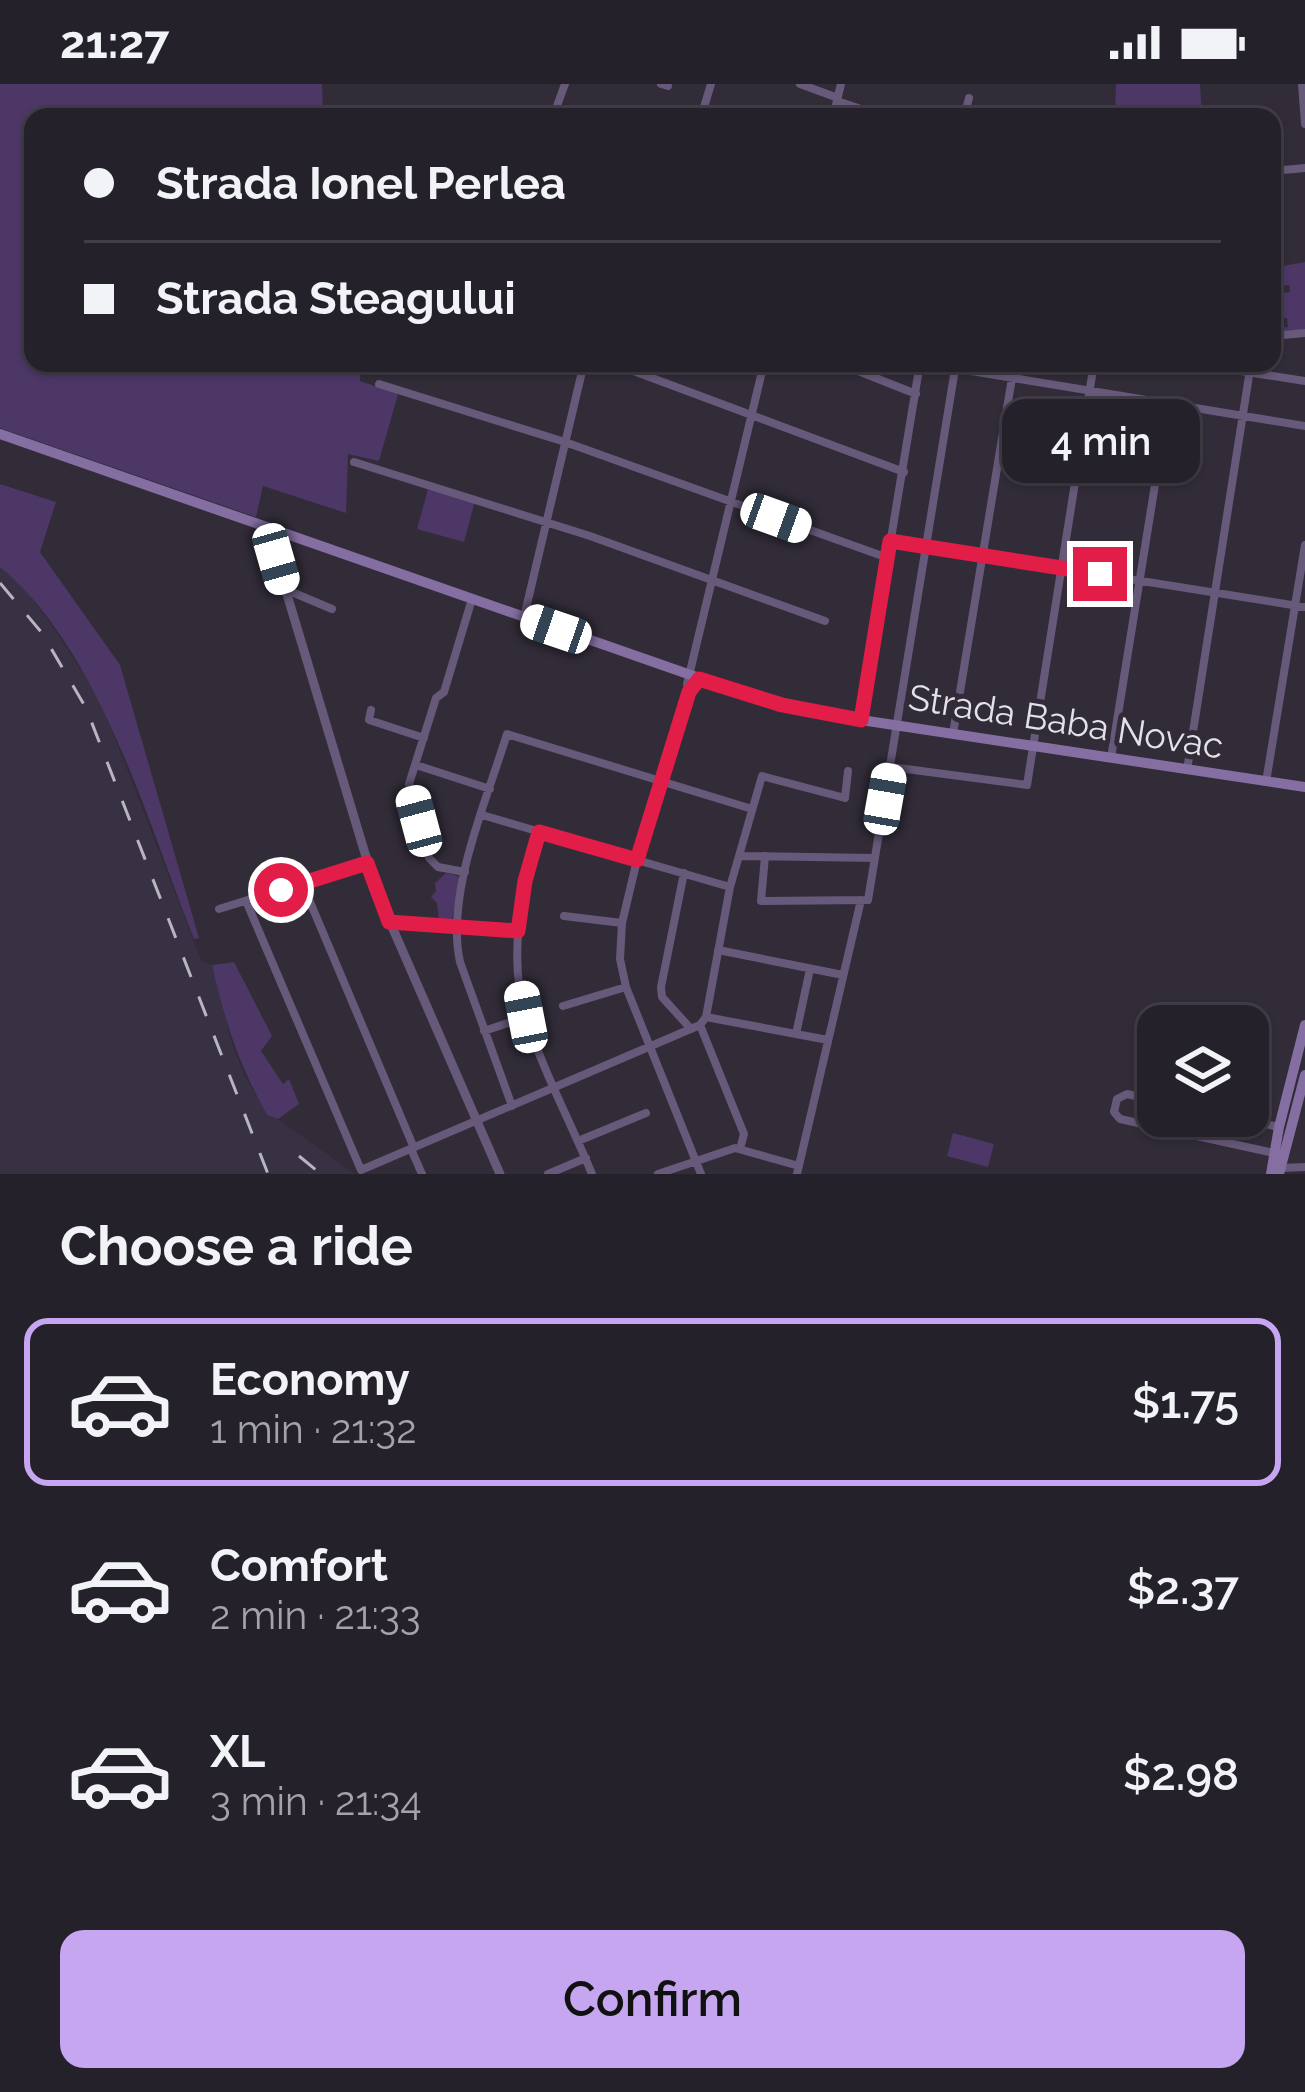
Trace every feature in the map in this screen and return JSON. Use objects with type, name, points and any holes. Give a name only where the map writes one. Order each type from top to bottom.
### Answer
[{"type":"main road","name":"Strada Baba Novac","points":[[0,434],[782,705],[1305,788]]},
{"type":"main road","points":[[1277,1172],[1274,1153],[1305,1025]]},
{"type":"main road","points":[[1277,1172],[1301,1106],[1305,1075]]},
{"type":"street","points":[[553,84],[564,86]]},
{"type":"street","points":[[800,84],[861,108]]},
{"type":"street","points":[[834,108],[841,84]]},
{"type":"street","points":[[1302,84],[1305,124]]},
{"type":"street","points":[[966,108],[969,98]]},
{"type":"street","points":[[524,617],[582,372]]},
{"type":"street","points":[[636,372],[904,472]]},
{"type":"street","points":[[701,1174],[626,987],[620,958],[622,923],[694,677],[761,372]]},
{"type":"street","points":[[861,372],[916,394]]},
{"type":"street","points":[[861,720],[920,372]]},
{"type":"street","points":[[658,1174],[740,1149],[798,1170],[875,858],[954,372]]},
{"type":"street","points":[[984,372],[1305,426]]},
{"type":"street","points":[[891,767],[1024,787],[1093,372]]},
{"type":"street","points":[[1187,770],[1251,372]]},
{"type":"street","points":[[1268,372],[1305,381]]},
{"type":"street","points":[[953,734],[1012,378]]},
{"type":"street","points":[[379,384],[565,442],[888,557]]},
{"type":"street","points":[[1111,758],[1168,404]]},
{"type":"street","points":[[354,462],[546,522],[825,621]]},
{"type":"street","points":[[267,528],[367,863],[500,1174]]},
{"type":"street","points":[[890,541],[1300,606]]},
{"type":"street","points":[[1266,782],[1300,606],[1305,545]]},
{"type":"street","points":[[285,590],[332,609]]},
{"type":"street","points":[[465,872],[438,867],[428,858],[409,784],[472,599]]},
{"type":"street","points":[[371,710],[369,720],[424,738]]},
{"type":"street","points":[[512,1106],[460,962],[457,927],[465,872],[507,734],[752,809]]},
{"type":"street","points":[[416,764],[490,789]]},
{"type":"street","points":[[740,1149],[744,1134],[699,1023],[738,856],[763,776],[845,798],[848,771]]},
{"type":"street","points":[[482,815],[730,886]]},
{"type":"street","points":[[539,832],[518,931],[520,985],[526,1017],[592,1174]]},
{"type":"street","points":[[738,856],[875,858]]},
{"type":"street","points":[[766,856],[761,901],[864,900]]},
{"type":"street","points":[[219,909],[367,863]]},
{"type":"street","points":[[685,873],[662,997],[699,1023],[828,1040]]},
{"type":"street","points":[[302,883],[422,1174]]},
{"type":"street","points":[[246,901],[361,1170],[699,1023]]},
{"type":"street","points":[[564,916],[622,923]]},
{"type":"street","points":[[389,922],[518,931]]},
{"type":"street","points":[[718,950],[843,975]]},
{"type":"street","points":[[796,1034],[810,969]]},
{"type":"street","points":[[563,1006],[626,987]]},
{"type":"street","points":[[484,1031],[526,1017]]},
{"type":"street","points":[[1137,1096],[1127,1094],[1117,1100],[1114,1112],[1120,1119],[1137,1123]]},
{"type":"street","points":[[578,1141],[646,1113]]},
{"type":"street","points":[[1269,1125],[1279,1127]]},
{"type":"street","points":[[1202,1137],[1274,1153]]},
{"type":"street","points":[[548,1174],[586,1158]]},
{"type":"street","points":[[1277,1172],[1305,1167]]},
{"type":"shaded area","points":[[0,84],[322,84],[323,108],[24,108],[24,372],[360,372],[360,381],[398,394],[379,461],[348,454],[346,513],[263,486],[256,517],[0,428]]},
{"type":"shaded area","points":[[1116,84],[1200,84],[1201,108],[1115,108]]},
{"type":"shaded area","points":[[1305,262],[1305,330],[1281,332],[1288,327],[1287,318],[1281,318],[1281,294],[1290,292],[1289,285],[1281,285],[1281,266]]},
{"type":"shaded area","points":[[0,484],[56,502],[40,552],[120,665],[199,938],[194,939],[138,791],[93,690],[35,602],[0,567]]},
{"type":"shaded area","points":[[428,489],[475,501],[464,542],[417,529]]},
{"type":"shaded area","points":[[0,567],[22,585],[101,702],[202,962],[212,965],[232,1044],[267,1115],[355,1174],[0,1174]]},
{"type":"shaded area","points":[[446,873],[458,876],[460,882],[451,923],[439,921],[437,903],[431,897],[435,883]]},
{"type":"shaded area","points":[[234,962],[272,1036],[261,1051],[283,1084],[289,1079],[299,1104],[278,1119],[267,1115],[257,1097],[222,1005],[212,965]]},
{"type":"shaded area","points":[[953,1133],[994,1144],[988,1167],[947,1156]]},
{"type":"railway","points":[[0,583],[42,633],[86,708],[268,1174]]},
{"type":"railway","points":[[299,1156],[321,1174]]},
{"type":"route","points":[[281,890],[367,863],[389,922],[518,931],[539,832],[637,860],[689,692],[699,679],[782,705],[861,720],[890,541],[1100,574]]}]
